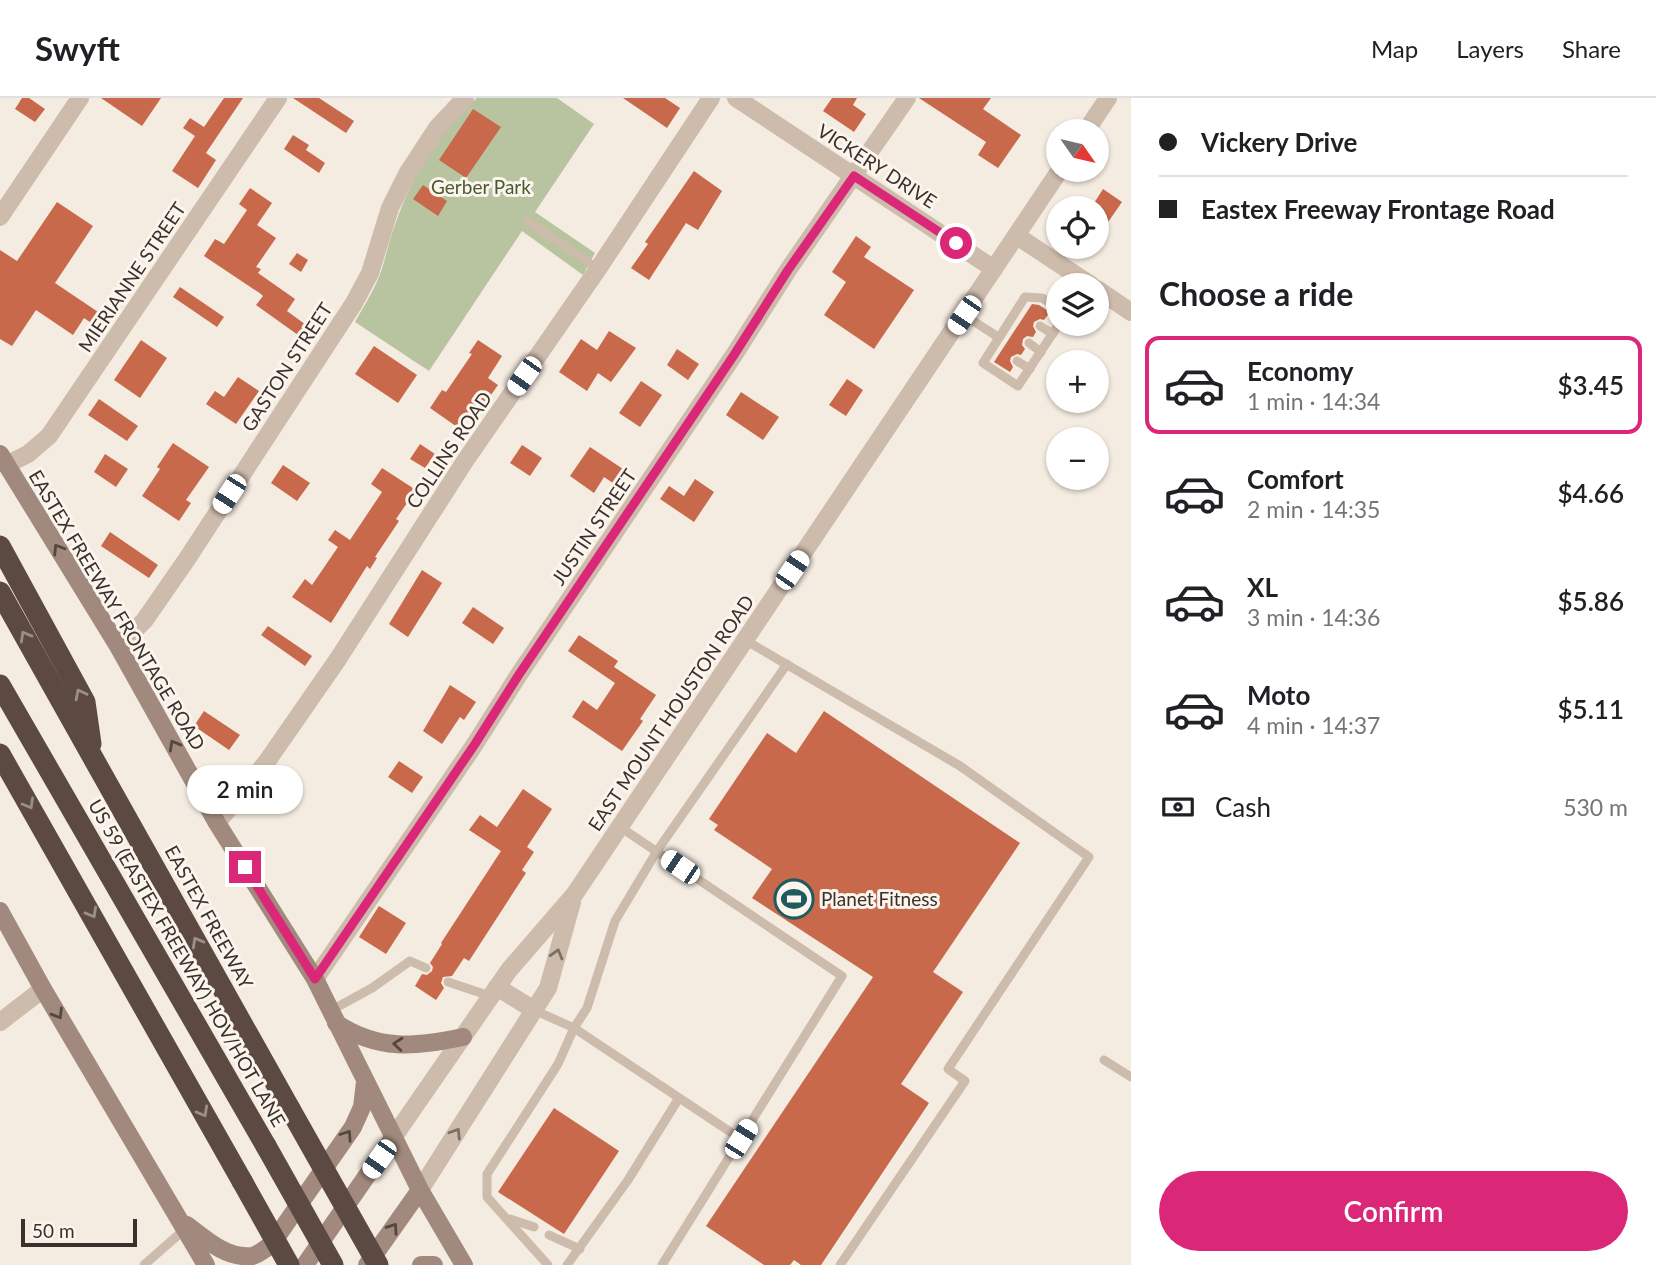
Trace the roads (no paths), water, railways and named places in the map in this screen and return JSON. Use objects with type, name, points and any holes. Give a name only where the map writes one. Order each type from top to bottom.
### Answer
[{"type":"highway","points":[[0,546],[85,702],[94,760]]},
{"type":"highway","name":"EASTEX FREEWAY","points":[[0,592],[378,1265]]},
{"type":"highway","name":"US 59 (EASTEX FREEWAY) HOV/HOT LANE","points":[[0,685],[333,1265]]},
{"type":"highway","points":[[0,754],[289,1265]]},
{"type":"main road","name":"EASTEX FREEWAY FRONTAGE ROAD","points":[[3,459],[118,646],[217,822],[315,979],[420,1190],[464,1265]]},
{"type":"main road","points":[[0,911],[206,1265]]},
{"type":"main road","points":[[333,1017],[350,1033],[389,1044],[424,1045],[463,1037]]},
{"type":"main road","points":[[182,1224],[234,1255],[254,1256],[271,1245],[352,1127],[362,1107],[365,1082]]},
{"type":"main road","name":"EAST MOUNT HOUSTON ROAD","points":[[305,1265],[393,1138]]},
{"type":"main road","name":"EAST MOUNT HOUSTON ROAD","points":[[367,1265],[420,1190]]},
{"type":"main road","points":[[421,1265],[434,1265]]},
{"type":"street","points":[[0,217],[80,98]]},
{"type":"street","name":"MIERIANNE STREET","points":[[3,459],[28,454],[49,436],[278,98]]},
{"type":"street","name":"GASTON STREET","points":[[118,646],[144,621],[187,559],[354,303],[370,273],[390,208],[407,174],[436,128],[465,98]]},
{"type":"street","name":"COLLINS ROAD","points":[[217,822],[268,760],[338,659],[465,461],[598,269],[711,98]]},
{"type":"street","name":"VICKERY DRIVE","points":[[736,98],[994,269]]},
{"type":"street","name":"JUSTIN STREET","points":[[315,979],[475,744],[788,270],[907,98]]},
{"type":"street","points":[[1094,119],[1108,98]]},
{"type":"street","name":"EAST MOUNT HOUSTON ROAD","points":[[393,1138],[509,970],[574,895],[1052,182]]},
{"type":"street","points":[[1017,236],[1071,273]]},
{"type":"street","points":[[1109,298],[1131,312]]},
{"type":"street","name":"EAST MOUNT HOUSTON ROAD","points":[[420,1190],[548,988],[574,895]]},
{"type":"street","points":[[0,1022],[43,989]]},
{"type":"street","points":[[494,992],[534,1010]]},
{"type":"lane","points":[[527,221],[598,269]]},
{"type":"lane","points":[[1046,301],[1026,297],[1020,313],[1004,327],[998,344],[983,363],[1018,386],[1052,336]]},
{"type":"lane","points":[[964,315],[998,344]]},
{"type":"lane","points":[[1040,326],[1046,330]]},
{"type":"lane","points":[[1004,327],[1013,334]]},
{"type":"lane","points":[[1029,343],[1041,352]]},
{"type":"lane","points":[[1017,361],[1030,369]]},
{"type":"lane","points":[[746,640],[960,766],[1089,857],[948,1069],[965,1081],[839,1265]]},
{"type":"lane","points":[[548,1265],[487,1197],[487,1174],[558,1064],[574,1028],[587,1008],[615,920],[657,851],[787,664]]},
{"type":"lane","points":[[620,827],[842,976],[662,1265]]},
{"type":"lane","points":[[333,1017],[410,961],[426,968]]},
{"type":"lane","points":[[448,982],[494,992]]},
{"type":"lane","points":[[534,1010],[574,1028],[741,1139]]},
{"type":"lane","points":[[1104,1060],[1131,1077]]},
{"type":"lane","points":[[567,1265],[628,1180],[679,1098]]},
{"type":"lane","points":[[508,1219],[534,1227]]},
{"type":"lane","points":[[144,1265],[182,1224]]},
{"type":"lane","points":[[550,1234],[580,1249]]},
{"type":"place","name":"Planet Fitness","points":[[794,899]]},
{"type":"park label","name":"Gerber Park","points":[[481,187]]}]
